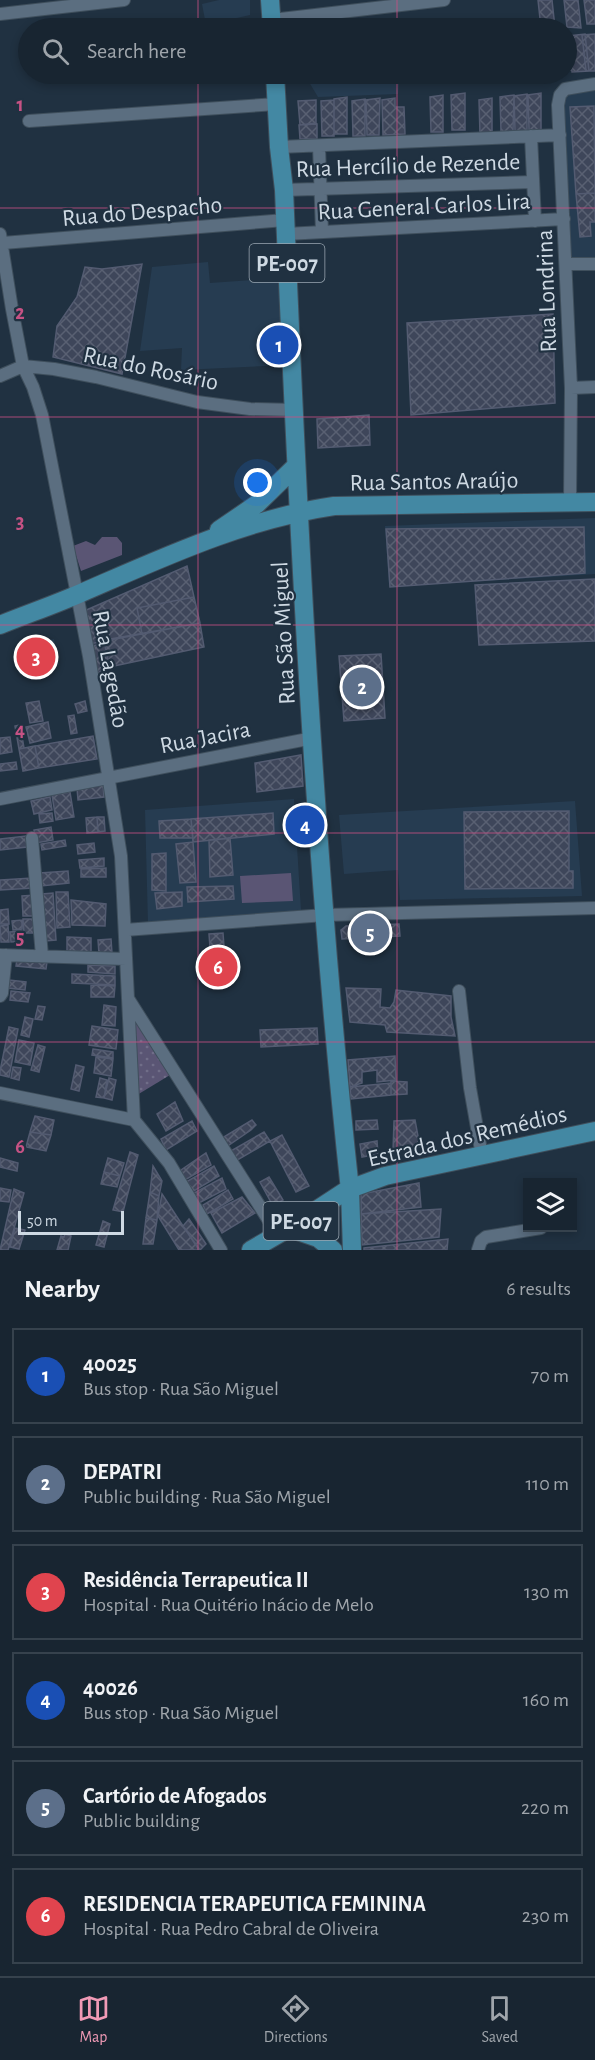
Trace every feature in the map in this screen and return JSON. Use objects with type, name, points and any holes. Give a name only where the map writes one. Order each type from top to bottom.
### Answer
[{"type":"main road","points":[[270,0],[272,18]]},
{"type":"main road","name":"Rua São Miguel","points":[[276,84],[284,190],[296,466],[313,738],[325,915],[350,1190]]},
{"type":"main road","points":[[0,625],[200,542],[257,504],[296,466]]},
{"type":"main road","name":"Rua Santos Araújo","points":[[200,542],[300,512],[334,506],[595,502]]},
{"type":"main road","name":"Estrada dos Remédios","points":[[350,1190],[385,1176],[595,1131]]},
{"type":"main road","name":"PE-007","points":[[251,1250],[350,1190]]},
{"type":"main road","name":"PE-007","points":[[350,1190],[352,1250]]},
{"type":"main road","points":[[284,1232],[318,1238],[333,1250]]},
{"type":"street","points":[[0,14],[124,0]]},
{"type":"street","points":[[315,18],[444,0]]},
{"type":"street","name":"Rua Londrina","points":[[570,502],[570,388],[558,105],[560,95],[565,89],[595,84]]},
{"type":"street","points":[[29,122],[277,104]]},
{"type":"street","points":[[279,147],[560,135]]},
{"type":"street","name":"Rua Londrina","points":[[531,136],[535,221]]},
{"type":"street","points":[[319,146],[322,232]]},
{"type":"street","name":"Rua Hercílio de Rezende","points":[[284,190],[533,182]]},
{"type":"street","name":"Rua General Carlos Lira","points":[[285,227],[322,232],[564,219]]},
{"type":"street","name":"Rua do Despacho","points":[[1,239],[285,227]]},
{"type":"street","name":"Rua Lagedão","points":[[1,239],[23,366],[42,415],[109,776],[121,856],[134,1120]]},
{"type":"street","points":[[566,264],[595,264]]},
{"type":"street","name":"Rua do Rosário","points":[[0,376],[23,366],[54,369],[197,402],[249,410],[295,410]]},
{"type":"street","points":[[570,388],[595,387]]},
{"type":"street","name":"Rua Jacira","points":[[0,799],[313,738]]},
{"type":"street","points":[[32,838],[42,956]]},
{"type":"street","points":[[125,930],[325,915],[595,908]]},
{"type":"street","points":[[0,996],[3,955],[126,959]]},
{"type":"street","points":[[459,992],[470,1088],[482,1156]]},
{"type":"street","points":[[127,998],[284,1232]]},
{"type":"street","points":[[0,1093],[134,1120],[169,1163],[222,1250]]},
{"type":"street","points":[[478,1250],[481,1241],[486,1237],[523,1230]]},
{"type":"shaded area","points":[[219,0],[250,0],[250,15],[237,18],[205,18],[202,4]]},
{"type":"shaded area","points":[[595,83],[595,261],[570,260],[558,86]]},
{"type":"shaded area","points":[[310,84],[399,84],[398,94],[318,97]]},
{"type":"shaded area","points":[[208,262],[210,283],[280,278],[286,365],[181,370],[182,348],[140,351],[152,267]]},
{"type":"shaded area","points":[[595,518],[595,574],[389,587],[385,526]]},
{"type":"shaded area","points":[[102,537],[117,537],[122,543],[122,555],[81,571],[73,546],[86,541],[95,545]]},
{"type":"shaded area","points":[[54,639],[59,665],[19,674],[13,649]]},
{"type":"shaded area","points":[[294,799],[301,910],[148,924],[145,810]]},
{"type":"shaded area","points":[[575,801],[582,896],[400,900],[398,870],[344,874],[339,815]]},
{"type":"shaded area","points":[[291,873],[293,901],[242,903],[240,876]]},
{"type":"shaded area","points":[[135,1023],[170,1075],[137,1095]]},
{"type":"building","points":[[538,0],[552,0],[554,18],[540,18]]},
{"type":"building","points":[[564,0],[578,0],[581,28],[577,28],[577,18],[566,18]]},
{"type":"building","points":[[584,0],[595,0],[595,24],[587,24]]},
{"type":"building","points":[[585,34],[589,71],[577,72],[577,35]]},
{"type":"building","points":[[595,34],[595,71],[586,71],[582,35]]},
{"type":"building","points":[[465,93],[465,130],[452,130],[451,95]]},
{"type":"building","points":[[541,93],[541,130],[529,130],[528,95]]},
{"type":"building","points":[[527,94],[527,131],[515,131],[514,96]]},
{"type":"building","points":[[443,95],[443,132],[431,132],[430,97]]},
{"type":"building","points":[[514,95],[513,132],[501,132],[500,97]]},
{"type":"building","points":[[347,97],[347,134],[334,134],[334,99]]},
{"type":"building","points":[[380,98],[379,135],[367,135],[366,100]]},
{"type":"building","points":[[395,98],[395,107],[404,107],[405,134],[383,135],[382,100]]},
{"type":"building","points":[[492,98],[492,135],[480,135],[479,100]]},
{"type":"building","points":[[365,99],[365,136],[353,136],[352,101]]},
{"type":"building","points":[[316,100],[316,123],[300,125],[298,101]]},
{"type":"building","points":[[334,100],[334,136],[322,136],[321,101]]},
{"type":"building","points":[[594,106],[595,193],[576,194],[570,107]]},
{"type":"building","points":[[317,124],[317,139],[300,139],[299,125]]},
{"type":"building","points":[[595,193],[595,222],[590,222],[591,236],[580,237],[576,194]]},
{"type":"building","points":[[142,264],[122,374],[53,357],[57,326],[77,297],[85,267],[102,269]]},
{"type":"building","points":[[553,314],[555,403],[411,415],[407,323]]},
{"type":"building","points":[[369,415],[370,445],[318,448],[317,419]]},
{"type":"building","points":[[584,527],[585,573],[390,587],[386,529]]},
{"type":"building","points":[[187,566],[194,597],[137,608],[142,634],[89,644],[84,611]]},
{"type":"building","points":[[595,579],[595,641],[479,645],[475,585]]},
{"type":"building","points":[[194,597],[200,623],[142,634],[137,608]]},
{"type":"building","points":[[200,623],[204,647],[109,667],[104,640]]},
{"type":"building","points":[[105,644],[109,667],[96,674],[90,646]]},
{"type":"building","points":[[381,654],[385,718],[344,721],[339,656]]},
{"type":"building","points":[[39,701],[43,721],[30,723],[26,703]]},
{"type":"building","points":[[85,701],[87,711],[78,713],[75,704]]},
{"type":"building","points":[[74,715],[77,733],[71,734],[68,716]]},
{"type":"building","points":[[48,722],[51,738],[30,743],[26,727]]},
{"type":"building","points":[[20,725],[24,748],[19,749],[15,726]]},
{"type":"building","points":[[93,736],[97,759],[39,768],[35,746]]},
{"type":"building","points":[[10,737],[12,752],[0,754],[0,738]]},
{"type":"building","points":[[35,746],[39,768],[23,771],[19,749]]},
{"type":"building","points":[[301,755],[303,786],[257,792],[255,763]]},
{"type":"building","points":[[16,762],[17,769],[0,771],[0,764]]},
{"type":"building","points":[[103,785],[104,797],[78,800],[77,788]]},
{"type":"building","points":[[70,792],[74,817],[56,820],[52,795]]},
{"type":"building","points":[[50,797],[52,810],[34,814],[31,801]]},
{"type":"building","points":[[569,811],[569,871],[573,871],[573,888],[465,889],[464,812]]},
{"type":"building","points":[[52,813],[53,821],[40,823],[39,814]]},
{"type":"building","points":[[273,813],[274,834],[193,842],[191,819]]},
{"type":"building","points":[[97,817],[104,817],[105,831],[98,832]]},
{"type":"building","points":[[97,817],[98,832],[87,833],[86,818]]},
{"type":"building","points":[[191,819],[193,838],[160,838],[159,821]]},
{"type":"building","points":[[51,827],[53,840],[36,843],[34,830]]},
{"type":"building","points":[[26,836],[27,847],[0,850],[0,839]]},
{"type":"building","points":[[230,838],[233,875],[210,877],[209,840]]},
{"type":"building","points":[[65,840],[66,846],[42,850],[41,844]]},
{"type":"building","points":[[193,842],[196,882],[180,883],[176,844]]},
{"type":"building","points":[[94,843],[95,852],[78,854],[77,845]]},
{"type":"building","points":[[166,853],[166,891],[152,890],[152,854]]},
{"type":"building","points":[[104,858],[104,866],[80,868],[79,860]]},
{"type":"building","points":[[106,868],[106,877],[81,877],[81,869]]},
{"type":"building","points":[[68,871],[69,883],[41,886],[40,873]]},
{"type":"building","points":[[32,878],[33,888],[0,890],[0,880]]},
{"type":"building","points":[[233,886],[234,899],[188,902],[187,887]]},
{"type":"building","points":[[56,892],[68,892],[70,927],[57,928]]},
{"type":"building","points":[[182,892],[182,906],[157,909],[155,893]]},
{"type":"building","points":[[53,893],[56,940],[45,941],[42,894]]},
{"type":"building","points":[[35,895],[36,916],[23,916],[22,896]]},
{"type":"building","points":[[71,900],[106,904],[105,926],[72,925]]},
{"type":"building","points":[[8,909],[9,924],[0,924],[0,910]]},
{"type":"building","points":[[23,919],[37,919],[37,933],[24,933]]},
{"type":"building","points":[[22,920],[22,929],[13,930],[12,921]]},
{"type":"building","points":[[399,924],[400,936],[342,939],[341,930],[346,926]]},
{"type":"building","points":[[8,925],[9,942],[1,942],[0,926]]},
{"type":"building","points":[[22,931],[23,941],[11,942],[10,932]]},
{"type":"building","points":[[223,933],[227,987],[213,989],[209,934]]},
{"type":"building","points":[[67,937],[91,938],[91,952],[67,951]]},
{"type":"building","points":[[111,939],[112,953],[99,954],[98,940]]},
{"type":"building","points":[[17,959],[47,962],[46,969],[16,966]]},
{"type":"building","points":[[88,965],[115,966],[115,974],[88,972]]},
{"type":"building","points":[[72,974],[115,976],[115,985],[72,983]]},
{"type":"building","points":[[9,980],[26,982],[25,990],[8,988]]},
{"type":"building","points":[[91,985],[115,986],[114,997],[91,997]]},
{"type":"building","points":[[346,988],[381,989],[380,1007],[390,1008],[394,1002],[396,990],[451,996],[451,1017],[455,1036],[387,1032],[385,1025],[350,1022]]},
{"type":"building","points":[[11,991],[30,993],[28,1002],[10,1000]]},
{"type":"building","points":[[104,1005],[116,1007],[115,1026],[102,1025]]},
{"type":"building","points":[[38,1006],[45,1007],[42,1020],[35,1019]]},
{"type":"building","points":[[25,1017],[33,1019],[29,1037],[21,1035]]},
{"type":"building","points":[[92,1026],[118,1030],[116,1049],[89,1045]]},
{"type":"building","points":[[9,1027],[18,1029],[9,1077],[0,1075],[0,1071]]},
{"type":"building","points":[[317,1028],[318,1044],[261,1047],[260,1030]]},
{"type":"building","points":[[19,1040],[34,1043],[30,1065],[15,1062]]},
{"type":"building","points":[[38,1045],[45,1047],[39,1072],[31,1070]]},
{"type":"building","points":[[93,1049],[113,1052],[113,1058],[92,1055]]},
{"type":"building","points":[[395,1056],[396,1080],[377,1082],[377,1070],[362,1072],[362,1083],[350,1087],[348,1060]]},
{"type":"building","points":[[96,1057],[113,1059],[111,1076],[94,1073]]},
{"type":"building","points":[[76,1065],[84,1067],[79,1091],[71,1089]]},
{"type":"building","points":[[13,1067],[21,1068],[19,1080],[11,1078]]},
{"type":"building","points":[[100,1078],[107,1080],[104,1098],[96,1097]]},
{"type":"building","points":[[109,1078],[116,1080],[112,1100],[104,1098]]},
{"type":"building","points":[[391,1081],[407,1082],[407,1094],[391,1095]]},
{"type":"building","points":[[391,1083],[391,1095],[351,1099],[350,1087]]},
{"type":"building","points":[[175,1102],[183,1121],[166,1131],[157,1114]]},
{"type":"building","points":[[35,1116],[54,1120],[51,1135],[30,1132]]},
{"type":"building","points":[[252,1120],[256,1125],[226,1147],[222,1138]]},
{"type":"building","points":[[377,1120],[378,1129],[356,1130],[356,1121]]},
{"type":"building","points":[[415,1120],[420,1147],[393,1151],[394,1121]]},
{"type":"building","points":[[192,1121],[197,1131],[166,1150],[161,1139]]},
{"type":"building","points":[[30,1132],[51,1135],[46,1151],[26,1147]]},
{"type":"building","points":[[264,1132],[270,1141],[234,1162],[229,1152]]},
{"type":"building","points":[[282,1135],[309,1186],[296,1192],[270,1141]]},
{"type":"building","points":[[377,1141],[378,1154],[362,1157],[360,1144]]},
{"type":"building","points":[[130,1152],[138,1155],[123,1212],[113,1210]]},
{"type":"building","points":[[206,1153],[211,1165],[185,1180],[181,1170]]},
{"type":"building","points":[[0,1158],[18,1163],[17,1171],[0,1167]]},
{"type":"building","points":[[108,1158],[124,1163],[120,1176],[104,1172]]},
{"type":"building","points":[[153,1166],[162,1181],[159,1196],[150,1192]]},
{"type":"building","points":[[214,1166],[219,1176],[192,1192],[186,1182]]},
{"type":"building","points":[[104,1172],[120,1176],[117,1187],[101,1184]]},
{"type":"building","points":[[269,1177],[283,1200],[273,1206],[260,1182]]},
{"type":"building","points":[[222,1178],[226,1189],[197,1204],[192,1194]]},
{"type":"building","points":[[419,1183],[421,1207],[361,1214],[361,1194]]},
{"type":"building","points":[[0,1188],[11,1190],[9,1202],[0,1201]]},
{"type":"building","points":[[14,1189],[24,1193],[8,1250],[0,1250]]},
{"type":"building","points":[[228,1190],[233,1199],[207,1214],[203,1205]]},
{"type":"building","points":[[150,1192],[159,1196],[157,1220],[146,1218]]},
{"type":"building","points":[[162,1194],[199,1250],[179,1250],[158,1216]]},
{"type":"building","points":[[242,1197],[255,1213],[222,1233],[211,1213]]},
{"type":"building","points":[[441,1209],[439,1237],[362,1245],[361,1214]]},
{"type":"building","points":[[146,1218],[157,1220],[153,1244],[143,1244]]},
{"type":"building","points":[[189,1219],[206,1244],[200,1250],[183,1226]]},
{"type":"building","points":[[103,1221],[110,1224],[104,1247],[96,1245]]},
{"type":"building","points":[[15,1228],[25,1230],[19,1249],[10,1247]]},
{"type":"building","points":[[65,1234],[71,1236],[68,1250],[57,1250],[61,1236],[64,1237]]},
{"type":"building","points":[[448,1239],[447,1250],[364,1250],[364,1248]]},
{"type":"place","name":"40025","points":[[279,345]]},
{"type":"place","name":"Residência Terrapeutica II","points":[[36,657]]},
{"type":"place","name":"DEPATRI","points":[[362,687]]},
{"type":"place","name":"40026","points":[[305,825]]},
{"type":"place","name":"Cartório de Afogados","points":[[370,933]]},
{"type":"place","name":"RESIDENCIA TERAPEUTICA FEMININA","points":[[218,967]]}]
